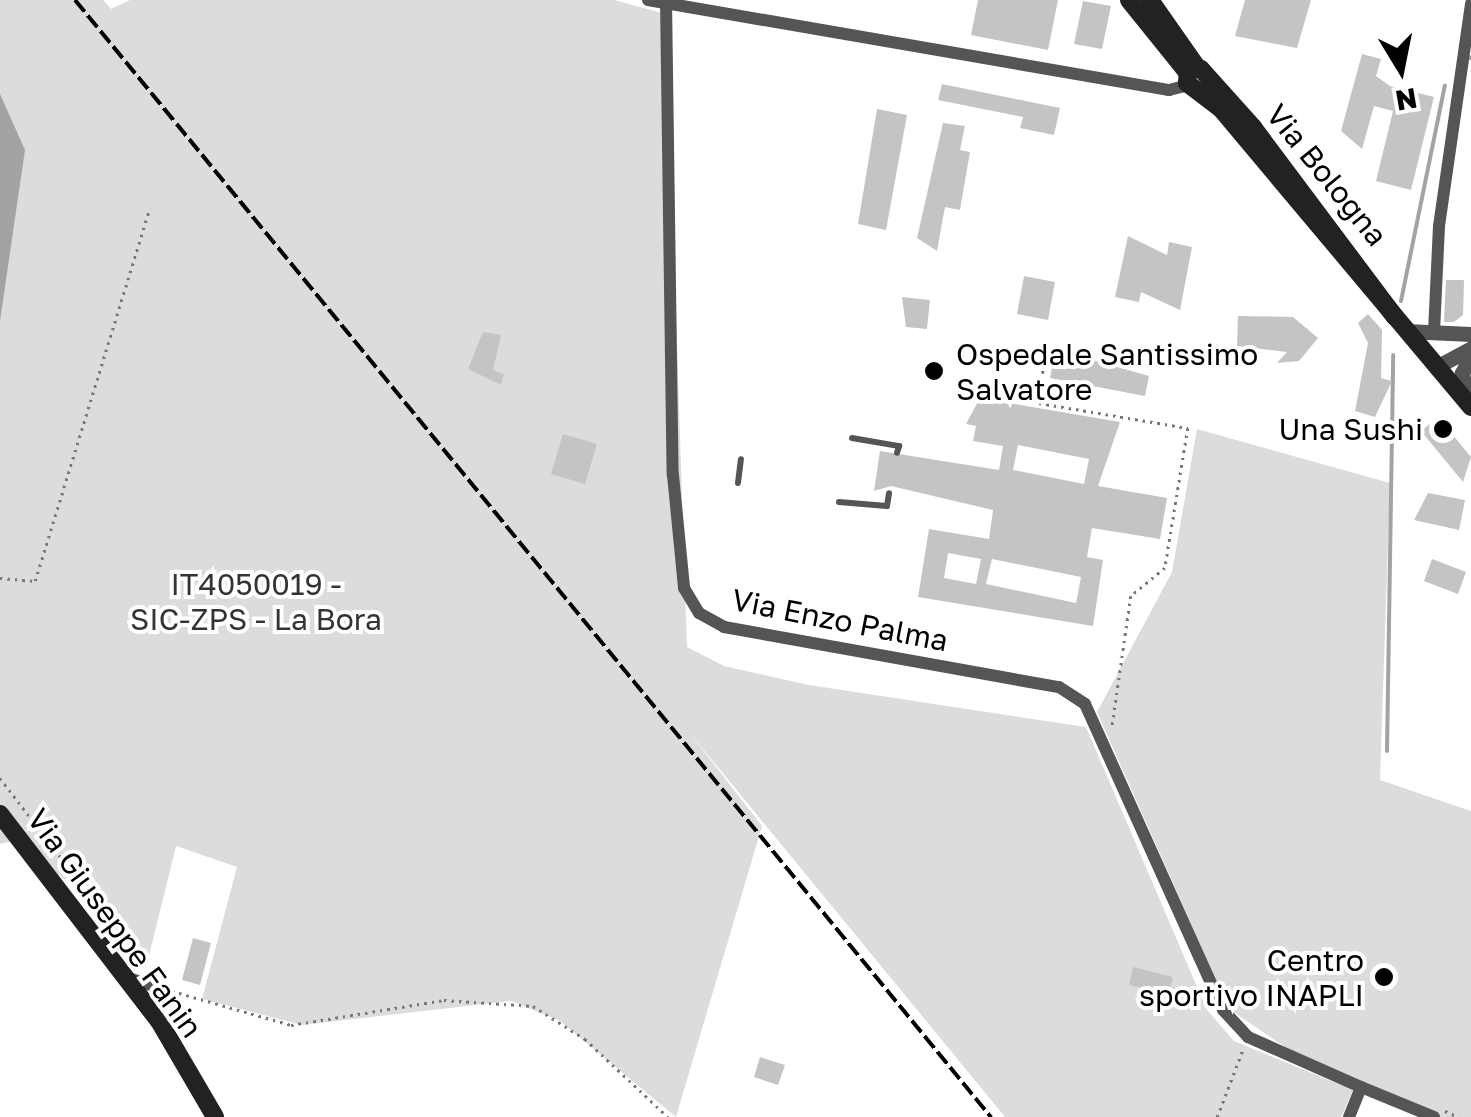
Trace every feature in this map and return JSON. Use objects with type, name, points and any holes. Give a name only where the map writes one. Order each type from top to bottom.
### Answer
[{"type":"main road","name":"Via Bologna","points":[[1129,0],[1471,407]]},
{"type":"main road","name":"Via Bologna","points":[[1150,0],[1193,77],[1300,186],[1361,260],[1401,324]]},
{"type":"main road","name":"Via Giuseppe Fanin","points":[[0,814],[128,978],[215,1117]]},
{"type":"street","points":[[648,0],[1154,85],[1193,77]]},
{"type":"street","name":"Via Enzo Palma","points":[[665,1],[673,475],[684,588],[699,612],[724,627],[1059,687],[1085,704],[1222,1010],[1248,1037],[1434,1117]]},
{"type":"street","points":[[1434,332],[1471,4]]},
{"type":"street","points":[[1300,186],[1321,232]]},
{"type":"street","points":[[1361,260],[1365,284]]},
{"type":"street","points":[[1401,324],[1434,332],[1471,334]]},
{"type":"street","points":[[1431,362],[1452,333]]},
{"type":"street","points":[[1431,362],[1471,351]]},
{"type":"street","points":[[1471,351],[1462,373],[1471,407]]},
{"type":"street","points":[[128,978],[160,988]]},
{"type":"street","points":[[1349,1117],[1362,1087]]},
{"type":"lane","points":[[852,438],[898,446],[897,454]]},
{"type":"lane","points":[[738,483],[741,459]]},
{"type":"lane","points":[[839,502],[887,506],[889,494]]},
{"type":"path","points":[[0,578],[35,581],[150,208]]},
{"type":"path","points":[[1045,356],[1039,402],[1188,428],[1165,568],[1132,596],[1112,731]]},
{"type":"path","points":[[0,778],[160,988],[291,1025],[444,1000],[533,1006],[584,1039],[668,1117]]},
{"type":"green space","name":"IT4050019 - SIC-ZPS - La Bora","points":[[0,0],[103,0],[111,9],[130,0],[614,0],[666,14],[687,647],[724,666],[809,685],[1086,727],[1207,1010],[1234,1041],[1343,1086],[1229,1009],[1097,712],[1172,572],[1197,429],[1390,483],[1380,780],[1471,811],[1471,1117],[1423,1117],[1353,1090],[1341,1117],[1005,1117],[689,732],[762,826],[676,1117],[560,1021],[511,1001],[302,1025],[202,999],[237,867],[176,846],[146,968],[104,913],[17,840],[0,844]]},
{"type":"shaded area","points":[[0,94],[25,150],[0,321]]},
{"type":"building","points":[[978,0],[1058,0],[1048,50],[971,35]]},
{"type":"building","points":[[1245,0],[1311,0],[1297,48],[1235,36]]},
{"type":"building","points":[[1083,1],[1111,6],[1102,49],[1074,44]]},
{"type":"building","points":[[1362,54],[1381,59],[1376,76],[1390,86],[1434,97],[1411,190],[1376,181],[1393,111],[1374,106],[1362,149],[1341,131]]},
{"type":"building","points":[[942,84],[1060,108],[1054,135],[1020,128],[1023,117],[938,100]]},
{"type":"building","points":[[877,109],[907,115],[886,230],[858,224]]},
{"type":"building","points":[[943,123],[965,126],[960,150],[970,152],[960,210],[945,207],[937,251],[917,238]]},
{"type":"building","points":[[1128,236],[1167,255],[1169,242],[1192,247],[1180,310],[1141,292],[1139,302],[1115,297]]},
{"type":"building","points":[[1024,276],[1055,282],[1048,320],[1017,314]]},
{"type":"building","points":[[1446,280],[1464,280],[1463,315],[1454,322],[1444,322]]},
{"type":"building","points":[[902,297],[930,300],[927,329],[906,327]]},
{"type":"building","points":[[1368,314],[1382,330],[1381,378],[1392,381],[1375,417],[1355,411],[1368,343],[1358,323]]},
{"type":"building","points":[[1238,316],[1293,317],[1318,338],[1299,361],[1277,363],[1287,352],[1237,346]]},
{"type":"building","points":[[483,332],[501,335],[493,370],[504,374],[501,385],[468,369]]},
{"type":"building","points":[[1075,355],[1149,376],[1145,396],[1050,378],[1054,357]]},
{"type":"building","points":[[980,398],[1120,422],[1098,486],[1167,498],[1160,539],[1092,528],[1087,557],[1103,560],[1093,626],[918,597],[929,529],[989,539],[993,510],[891,486],[874,491],[880,451],[999,470],[1003,446],[973,441],[976,426],[966,424]],"holes":[[[1018,445],[1089,459],[1084,484],[1013,470]],[[948,553],[981,559],[976,584],[944,578]],[[992,559],[1081,577],[1076,603],[986,584]]]},
{"type":"building","points":[[1438,417],[1471,457],[1463,482],[1421,431]]},
{"type":"building","points":[[563,434],[597,444],[585,484],[551,474]]},
{"type":"building","points":[[1428,493],[1465,500],[1459,530],[1414,520]]},
{"type":"building","points":[[1432,559],[1466,572],[1458,594],[1424,581]]},
{"type":"building","points":[[193,938],[211,943],[200,985],[182,980]]},
{"type":"building","points":[[1133,967],[1173,977],[1169,994],[1129,985]]},
{"type":"building","points":[[760,1057],[785,1065],[778,1085],[754,1077]]},
{"type":"waterway","points":[[1401,301],[1445,85]]},
{"type":"waterway","points":[[1387,751],[1393,355]]},
{"type":"railway","points":[[75,0],[991,1117]]},
{"type":"place","name":"Ospedale Santissimo Salvatore","points":[[934,371]]},
{"type":"place","name":"Una Sushi","points":[[1443,429]]},
{"type":"place","name":"Centro sportivo INAPLI","points":[[1384,977]]}]
